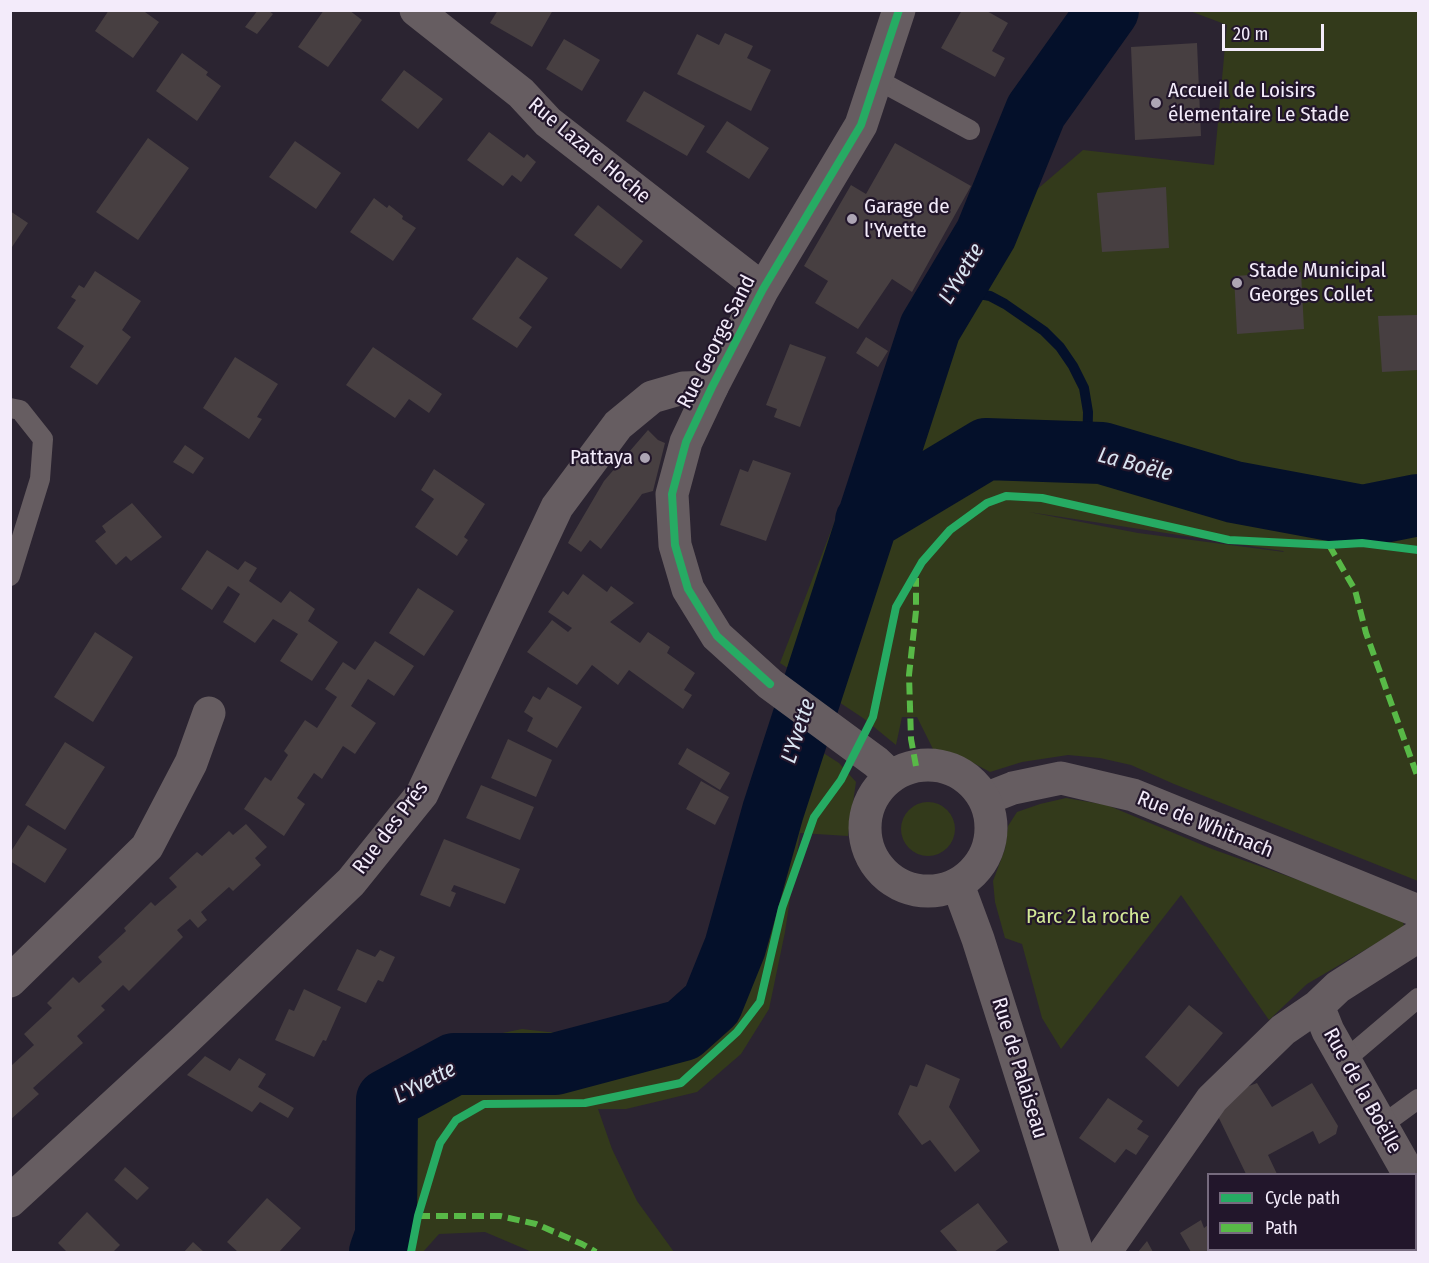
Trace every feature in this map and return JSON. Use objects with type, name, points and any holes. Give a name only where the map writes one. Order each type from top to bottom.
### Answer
[{"type":"street","name":"Rue Lazare Hoche","points":[[416,10],[521,93],[548,122],[763,289]]},
{"type":"street","name":"Rue George Sand","points":[[891,777],[850,742],[770,684],[717,636],[688,589],[675,545],[672,494],[686,442],[712,387],[763,289],[861,125],[899,10]]},
{"type":"street","name":"Rue des Prés","points":[[10,1202],[351,882],[422,794],[564,498],[618,425],[652,397],[683,388],[712,387]]},
{"type":"street","points":[[10,981],[147,847],[190,763],[209,713]]},
{"type":"street","points":[[936,765],[956,771],[973,783],[985,799],[991,818],[991,838],[985,857],[974,873],[958,885],[942,891],[925,892],[909,889],[893,882],[880,871],[871,857],[865,841],[864,824],[868,806],[877,789],[903,770],[916,766],[936,765]]},
{"type":"street","name":"Rue de Whitnach","points":[[985,799],[1014,788],[1061,778],[1133,795],[1419,911]]},
{"type":"street","name":"Rue de Palaiseau","points":[[958,885],[978,939],[1077,1252]]},
{"type":"street","points":[[1105,1252],[1212,1099],[1283,1030],[1318,1006],[1338,987],[1419,936]]},
{"type":"street","name":"Rue de la Boëlle","points":[[1318,1006],[1328,1031],[1408,1173]]},
{"type":"lane","points":[[876,79],[970,130]]},
{"type":"lane","points":[[10,408],[20,410],[43,439],[40,479],[10,576]]},
{"type":"lane","points":[[1345,1060],[1419,998]]},
{"type":"lane","points":[[1381,1126],[1419,1099]]},
{"type":"green space","points":[[1190,11],[1418,11],[1418,881],[1131,765],[1100,758],[1068,755],[1022,762],[990,772],[964,758],[934,751],[917,717],[902,717],[896,745],[863,718],[780,663],[934,264],[985,234],[1083,150],[1214,165],[1227,25]],"holes":[[[1029,512],[1283,551],[1138,533]]]},
{"type":"green space","points":[[770,719],[839,763],[856,782],[848,836],[800,833],[785,932],[769,1009],[741,1054],[697,1092],[626,1109],[598,1109],[612,1149],[637,1201],[674,1252],[532,1252],[485,1232],[439,1234],[423,1252],[360,1252],[371,1176],[375,1096],[407,1065],[468,1040],[522,1029],[592,1037],[670,1014],[700,986],[722,938],[747,813],[769,751]]},
{"type":"green space","name":"Parc 2 la roche","points":[[1066,798],[1107,805],[1212,849],[1396,915],[1403,921],[1404,927],[1307,984],[1269,1020],[1181,895],[1061,1049],[1042,1018],[1022,944],[1005,938],[995,902],[993,881],[1005,849],[1008,826],[1017,812]]},
{"type":"green space","points":[[923,802],[933,802],[943,806],[951,814],[955,829],[951,844],[943,852],[933,856],[923,856],[913,852],[905,844],[901,834],[901,824],[905,814],[913,806]]},
{"type":"building","points":[[109,10],[146,10],[145,12],[159,22],[133,58],[95,31]]},
{"type":"building","points":[[258,10],[268,10],[273,14],[257,34],[245,27]]},
{"type":"building","points":[[324,10],[349,10],[362,20],[328,67],[298,47]]},
{"type":"building","points":[[498,10],[553,10],[532,47],[490,23]]},
{"type":"building","points":[[962,10],[985,10],[1008,23],[992,51],[1005,58],[995,77],[941,48]]},
{"type":"building","points":[[725,33],[753,46],[747,58],[771,70],[751,111],[677,74],[697,34],[719,45]]},
{"type":"building","points":[[564,39],[600,60],[582,91],[546,69]]},
{"type":"building","points":[[1197,43],[1201,136],[1135,140],[1131,47]]},
{"type":"building","points":[[182,53],[208,72],[206,75],[221,86],[197,121],[156,91]]},
{"type":"building","points":[[404,70],[443,99],[418,129],[381,100]]},
{"type":"building","points":[[644,91],[705,126],[687,156],[626,121]]},
{"type":"building","points":[[727,121],[769,148],[749,179],[706,152]]},
{"type":"building","points":[[489,132],[524,158],[527,154],[536,162],[521,182],[512,175],[503,186],[467,160]]},
{"type":"building","points":[[148,138],[189,168],[138,240],[96,212]]},
{"type":"building","points":[[295,141],[341,173],[316,209],[269,177]]},
{"type":"building","points":[[895,143],[971,186],[912,292],[892,279],[858,329],[815,303],[828,281],[804,266],[851,185],[866,194]]},
{"type":"building","points":[[1166,187],[1169,248],[1102,252],[1097,193]]},
{"type":"building","points":[[374,198],[387,208],[389,205],[403,216],[402,219],[416,228],[393,261],[350,232]]},
{"type":"building","points":[[598,205],[643,241],[621,269],[574,235]]},
{"type":"building","points":[[10,211],[28,223],[10,250]]},
{"type":"building","points":[[517,257],[548,278],[519,318],[532,327],[517,348],[472,319]]},
{"type":"building","points":[[95,271],[141,301],[122,330],[131,337],[97,385],[70,367],[84,346],[57,328],[76,300],[71,297],[79,285],[84,288]]},
{"type":"building","points":[[1301,272],[1304,329],[1237,334],[1234,276]]},
{"type":"building","points":[[1418,315],[1418,370],[1382,372],[1378,316]]},
{"type":"building","points":[[866,337],[888,351],[878,367],[856,353]]},
{"type":"building","points":[[790,344],[826,357],[800,427],[774,417],[777,409],[766,405]]},
{"type":"building","points":[[373,347],[442,394],[429,413],[409,399],[395,418],[346,385]]},
{"type":"building","points":[[235,357],[278,384],[257,417],[262,419],[249,439],[203,408]]},
{"type":"building","points":[[648,430],[658,440],[665,443],[653,491],[642,494],[601,549],[590,540],[581,552],[568,543],[570,539],[604,481]]},
{"type":"building","points":[[185,445],[204,458],[193,474],[173,462]]},
{"type":"building","points":[[753,460],[791,473],[766,541],[720,525],[740,469],[748,472]]},
{"type":"building","points":[[434,469],[485,504],[464,537],[468,540],[457,556],[415,527],[434,499],[421,490]]},
{"type":"building","points":[[132,503],[162,537],[131,561],[126,556],[116,565],[95,541],[106,532],[102,526]]},
{"type":"building","points":[[207,550],[238,570],[245,561],[257,568],[249,581],[281,603],[290,591],[315,609],[308,621],[338,642],[312,681],[280,661],[298,634],[273,619],[255,643],[223,622],[240,594],[228,586],[212,610],[181,589]]},
{"type":"building","points":[[583,574],[607,592],[611,586],[634,603],[610,622],[640,643],[648,632],[670,647],[667,653],[695,673],[684,690],[692,695],[683,709],[629,670],[618,685],[592,665],[577,685],[527,652],[552,620],[568,632],[572,628],[548,612],[563,591],[568,595]]},
{"type":"building","points":[[418,588],[454,611],[424,656],[389,633]]},
{"type":"building","points":[[95,632],[133,657],[93,722],[54,697]]},
{"type":"building","points":[[375,641],[414,666],[394,696],[368,679],[351,706],[376,723],[355,754],[343,746],[322,779],[314,773],[297,798],[305,804],[284,836],[244,809],[265,777],[271,781],[288,755],[284,751],[305,720],[317,728],[337,697],[325,689],[343,662],[355,670]]},
{"type":"building","points":[[548,687],[582,707],[557,748],[527,731],[533,718],[524,712],[533,696],[540,700]]},
{"type":"building","points":[[508,739],[552,760],[536,797],[491,778]]},
{"type":"building","points":[[65,742],[105,767],[65,830],[25,805]]},
{"type":"building","points":[[687,748],[730,773],[720,790],[678,764]]},
{"type":"building","points":[[701,781],[729,797],[715,825],[686,809]]},
{"type":"building","points":[[481,785],[534,807],[520,840],[466,818]]},
{"type":"building","points":[[246,824],[267,847],[255,858],[261,865],[233,891],[229,887],[201,912],[207,920],[198,928],[190,919],[177,930],[183,937],[129,991],[123,985],[101,1006],[105,1010],[77,1036],[83,1043],[33,1088],[39,1094],[10,1120],[10,1063],[12,1065],[34,1045],[24,1034],[52,1008],[47,1003],[73,977],[79,983],[102,962],[98,957],[126,931],[124,928],[151,902],[155,906],[177,887],[169,878],[197,852],[202,856],[229,831],[233,835]]},
{"type":"building","points":[[28,825],[67,849],[45,883],[10,861],[10,853]]},
{"type":"building","points":[[444,839],[520,869],[505,904],[454,885],[451,891],[456,893],[450,907],[420,895]]},
{"type":"building","points":[[357,949],[375,957],[380,950],[395,957],[383,982],[378,980],[366,1003],[337,990]]},
{"type":"building","points":[[304,989],[341,1007],[326,1041],[323,1040],[314,1057],[275,1040],[289,1009],[294,1011]]},
{"type":"building","points":[[1189,1005],[1223,1033],[1178,1087],[1145,1057]]},
{"type":"building","points":[[205,1056],[230,1071],[239,1058],[266,1074],[258,1087],[294,1108],[288,1118],[260,1102],[252,1112],[187,1075]]},
{"type":"building","points":[[926,1064],[960,1079],[949,1107],[980,1151],[955,1172],[930,1140],[922,1145],[898,1114],[910,1085],[917,1087]]},
{"type":"building","points":[[1257,1083],[1272,1107],[1312,1083],[1338,1126],[1336,1134],[1319,1144],[1313,1131],[1268,1155],[1277,1173],[1246,1173],[1215,1110],[1236,1091]]},
{"type":"building","points":[[1108,1098],[1143,1121],[1137,1129],[1149,1136],[1136,1155],[1126,1149],[1115,1163],[1079,1138]]},
{"type":"building","points":[[125,1167],[149,1188],[137,1200],[114,1180]]},
{"type":"building","points":[[267,1198],[301,1228],[279,1252],[238,1252],[227,1242]]},
{"type":"building","points":[[978,1203],[1008,1242],[994,1252],[958,1252],[940,1231]]},
{"type":"building","points":[[87,1212],[120,1245],[113,1252],[67,1252],[58,1243]]},
{"type":"building","points":[[1201,1220],[1204,1228],[1207,1226],[1207,1251],[1334,1252],[1191,1252],[1180,1233]]},
{"type":"building","points":[[1147,1241],[1153,1252],[1138,1252]]},
{"type":"building","points":[[193,1242],[204,1252],[184,1252]]},
{"type":"building","points":[[1357,1251],[1400,1251],[1397,1252]]},
{"type":"waterway","name":"L'Yvette","points":[[380,1252],[386,1235],[387,1100],[454,1064],[555,1064],[683,1030],[712,1004],[735,947],[773,811],[930,328],[986,234],[1036,111],[1108,10]]},
{"type":"waterway","points":[[952,289],[990,296],[1005,304],[1044,331],[1060,347],[1084,388],[1088,412],[1087,453]]},
{"type":"waterway","name":"La Boële","points":[[866,521],[986,449],[1102,453],[1234,492],[1363,516],[1418,505]]},
{"type":"marked path","points":[[1329,545],[1355,590],[1366,633],[1418,778]]},
{"type":"marked path","points":[[916,578],[916,611],[909,675],[911,739],[916,766]]},
{"type":"marked path","points":[[418,1216],[500,1216],[536,1224],[596,1252]]},
{"type":"cycle path","points":[[770,684],[717,636],[688,589],[675,545],[672,494],[686,442],[712,387],[763,289],[861,125],[899,10]]},
{"type":"cycle path","points":[[411,1252],[418,1216],[440,1143],[456,1120],[484,1104],[585,1103],[681,1083],[737,1032],[760,1002],[782,908],[814,817],[841,780],[873,717],[896,607],[922,562],[950,530],[987,503],[1006,496],[1042,498],[1229,540],[1329,545],[1362,543],[1418,550]]},
{"type":"place","name":"Accueil de Loisirs élementaire Le Stade","points":[[1156,103]]},
{"type":"place","name":"Garage de l'Yvette","points":[[852,219]]},
{"type":"place","name":"Stade Municipal Georges Collet","points":[[1237,283]]},
{"type":"place","name":"Pattaya","points":[[645,458]]}]
